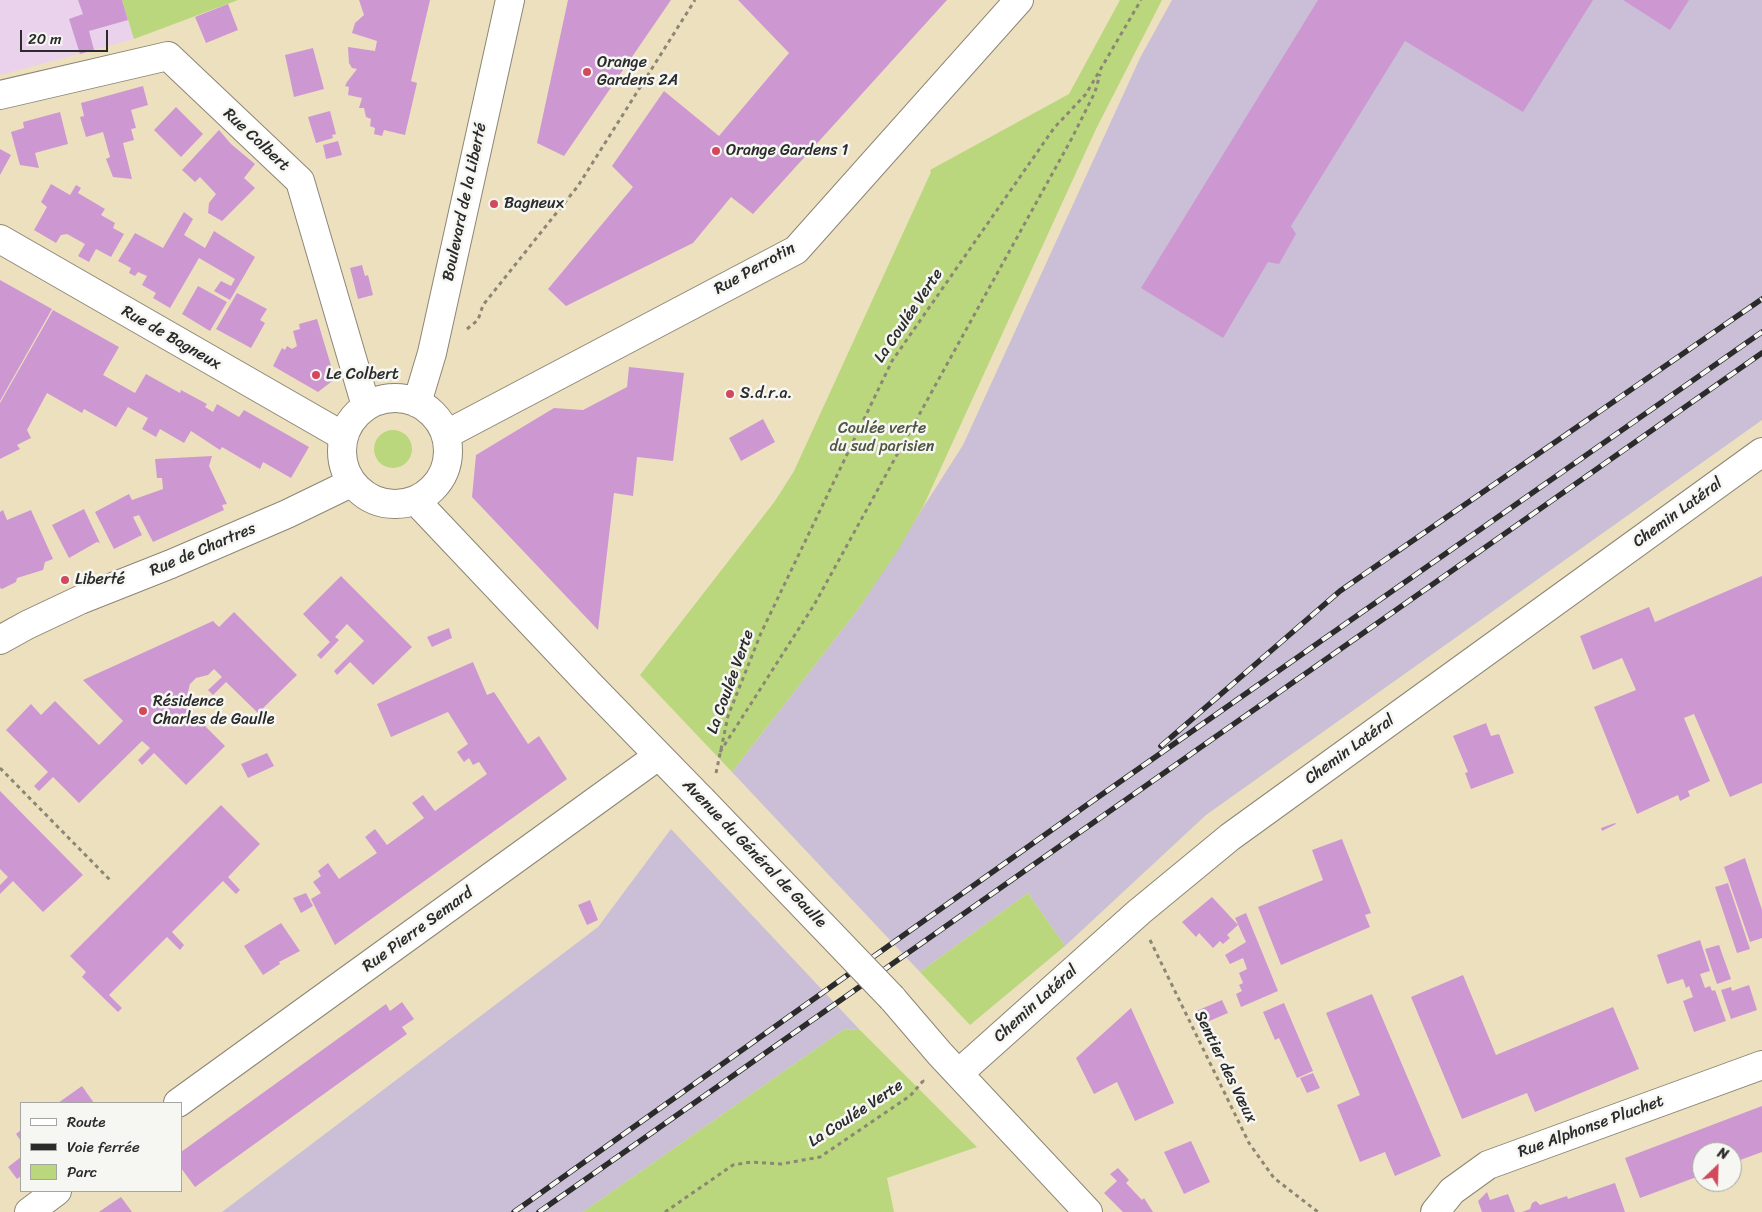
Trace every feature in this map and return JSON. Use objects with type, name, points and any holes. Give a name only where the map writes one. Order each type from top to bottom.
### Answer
[{"type":"street","name":"Boulevard de la Liberté","points":[[417,403],[432,353],[510,0]]},
{"type":"street","name":"Rue Perrotin","points":[[447,434],[796,250],[1019,0]]},
{"type":"street","name":"Rue Colbert","points":[[0,95],[168,56],[300,181],[366,406]]},
{"type":"street","name":"Rue de Bagneux","points":[[0,239],[343,436]]},
{"type":"street","points":[[400,398],[417,403],[430,412],[447,434],[448,456],[444,474],[433,489],[416,501],[401,504],[383,504],[362,494],[351,483],[341,458],[343,436],[348,425],[366,406],[382,399],[400,398]]},
{"type":"street","name":"Chemin Latéral","points":[[959,1073],[1139,912],[1230,836],[1762,452]]},
{"type":"street","name":"Rue de Chartres","points":[[0,640],[80,600],[171,564],[287,514],[351,483]]},
{"type":"street","name":"Avenue du Général de Gaulle","points":[[416,501],[658,756],[708,790],[940,1054],[1088,1212]]},
{"type":"street","name":"Rue Pierre Semard","points":[[179,1102],[658,756]]},
{"type":"street","name":"Rue Alphonse Pluchet","points":[[1435,1212],[1452,1191],[1488,1165],[1762,1065]]},
{"type":"street","points":[[29,1212],[56,1192]]},
{"type":"path","points":[[432,353],[460,335],[478,320],[483,305],[578,186],[695,0]]},
{"type":"path","name":"La Coulée Verte","points":[[708,790],[728,716],[761,633],[892,361],[1054,128],[1086,94],[1141,0]]},
{"type":"path","points":[[718,755],[814,605],[1072,138],[1095,92],[1101,70]]},
{"type":"path","points":[[0,768],[110,880]]},
{"type":"path","name":"Sentier des Vœux","points":[[1139,912],[1161,964],[1249,1143],[1274,1178],[1318,1212]]},
{"type":"path","name":"La Coulée Verte","points":[[665,1212],[733,1165],[751,1162],[781,1164],[820,1157],[910,1096],[923,1081]]},
{"type":"shaded area","points":[[0,0],[122,0],[134,39],[0,75]]},
{"type":"shaded area","points":[[1172,0],[1762,0],[1762,420],[1206,815],[1065,946],[1028,893],[920,972],[732,772],[859,608],[963,445],[1140,58]]},
{"type":"shaded area","points":[[671,829],[859,1029],[843,1030],[583,1212],[222,1212],[598,927]]},
{"type":"green space","points":[[122,0],[238,0],[134,39]]},
{"type":"green space","name":"Coulée verte du sud parisien","points":[[1120,0],[1162,0],[1096,129],[923,507],[898,550],[859,608],[732,772],[640,675],[775,501],[794,471],[931,172],[930,170],[1069,94]]},
{"type":"green space","points":[[393,430],[406,436],[412,449],[406,462],[393,468],[380,462],[374,449],[380,436]]},
{"type":"green space","points":[[1028,893],[1065,946],[970,1025],[920,972]]},
{"type":"green space","points":[[859,1029],[977,1147],[887,1178],[894,1212],[583,1212],[843,1030]]},
{"type":"building","points":[[78,0],[122,0],[128,20],[89,31],[94,50],[80,54],[69,19],[83,14]]},
{"type":"building","points":[[359,0],[430,0],[411,81],[417,83],[405,135],[384,130],[382,136],[374,134],[375,128],[370,126],[371,119],[366,117],[364,108],[359,108],[362,98],[348,95],[349,87],[345,86],[357,69],[352,68],[349,63],[348,47],[375,51],[377,41],[352,33],[355,23],[364,15]]},
{"type":"building","name":"Orange Gardens 2A","points":[[568,0],[671,0],[564,156],[537,143]]},
{"type":"building","name":"Orange Gardens 1","points":[[738,0],[947,0],[753,214],[731,197],[693,243],[566,306],[548,289],[633,187],[612,166],[664,91],[719,136],[789,53]]},
{"type":"building","points":[[1318,0],[1593,0],[1523,112],[1405,41],[1291,226],[1296,234],[1279,264],[1268,262],[1223,338],[1141,288]]},
{"type":"building","points":[[1623,0],[1689,0],[1670,30]]},
{"type":"building","points":[[228,4],[238,30],[206,43],[195,17]]},
{"type":"building","points":[[313,48],[324,89],[294,97],[285,55]]},
{"type":"building","points":[[143,86],[148,105],[131,110],[136,128],[131,129],[134,140],[123,143],[132,179],[113,177],[106,159],[110,157],[103,132],[86,137],[80,117],[84,116],[81,103]]},
{"type":"building","points":[[176,107],[203,134],[181,157],[154,130]]},
{"type":"building","points":[[330,111],[336,134],[332,135],[333,138],[316,143],[308,117]]},
{"type":"building","points":[[60,112],[68,144],[35,153],[39,168],[20,165],[11,132],[24,128],[23,122]]},
{"type":"building","points":[[219,130],[231,144],[255,164],[244,178],[255,188],[222,221],[208,213],[209,203],[216,194],[200,177],[195,182],[182,170]]},
{"type":"building","points":[[338,141],[342,155],[326,159],[323,145]]},
{"type":"building","points":[[0,149],[11,155],[0,175]]},
{"type":"building","points":[[51,184],[70,195],[76,185],[81,188],[78,193],[105,209],[101,215],[115,223],[113,228],[124,234],[111,257],[96,249],[89,262],[78,256],[85,244],[67,234],[61,235],[56,243],[34,230],[47,207],[41,202]]},
{"type":"building","points":[[184,212],[193,219],[184,235],[205,248],[214,231],[255,257],[230,300],[214,291],[221,281],[231,286],[235,279],[199,258],[170,308],[153,298],[156,293],[142,285],[147,276],[138,272],[135,276],[129,273],[131,268],[118,261],[135,233],[163,248]]},
{"type":"building","points":[[362,265],[365,276],[368,275],[373,295],[358,299],[350,268]]},
{"type":"building","points":[[0,280],[52,309],[0,401]]},
{"type":"building","points":[[198,286],[227,302],[210,331],[182,314]]},
{"type":"building","points":[[237,293],[267,309],[260,320],[265,323],[251,348],[216,329]]},
{"type":"building","points":[[53,310],[119,347],[103,375],[135,393],[146,374],[180,393],[181,390],[207,404],[205,407],[213,412],[217,404],[239,417],[244,410],[309,447],[291,478],[263,462],[260,469],[222,447],[220,450],[191,431],[184,443],[160,429],[156,437],[142,429],[148,418],[128,407],[116,427],[84,409],[82,413],[47,393],[27,430],[31,438],[17,445],[20,449],[0,459],[0,403]]},
{"type":"building","points":[[317,319],[335,379],[318,392],[273,366],[282,348],[285,350],[287,346],[292,349],[297,346],[293,331],[300,329],[299,324]]},
{"type":"building","points":[[629,367],[684,373],[673,461],[637,457],[633,496],[614,493],[598,630],[472,497],[476,455],[554,408],[583,410],[627,387]]},
{"type":"building","points":[[763,419],[775,442],[741,461],[729,438]]},
{"type":"building","points":[[212,456],[209,466],[227,504],[222,505],[224,510],[153,542],[139,515],[133,517],[142,535],[114,549],[95,512],[129,494],[132,500],[163,489],[162,478],[157,478],[155,459]]},
{"type":"building","points":[[84,509],[100,543],[97,542],[69,558],[52,525]]},
{"type":"building","points":[[3,510],[7,520],[31,510],[53,559],[45,562],[43,570],[17,578],[16,582],[2,589],[0,588],[0,512]]},
{"type":"building","points":[[341,576],[412,647],[373,685],[350,662],[337,675],[334,671],[364,641],[347,624],[335,637],[339,640],[321,659],[317,655],[330,642],[303,614]]},
{"type":"building","points":[[1762,576],[1762,783],[1730,797],[1694,714],[1684,718],[1710,781],[1688,791],[1690,796],[1680,801],[1678,795],[1637,814],[1594,707],[1636,690],[1622,658],[1593,670],[1580,636],[1649,607],[1655,622]]},
{"type":"building","points":[[234,612],[297,675],[258,713],[226,682],[213,695],[208,690],[222,677],[214,669],[208,675],[196,678],[190,684],[187,696],[181,702],[225,746],[186,785],[154,753],[142,765],[138,760],[150,748],[142,741],[79,803],[53,777],[39,791],[34,786],[48,772],[6,730],[31,704],[41,715],[55,701],[99,745],[123,721],[83,680],[213,621],[219,627]]},
{"type":"building","points":[[449,628],[452,638],[432,647],[427,637]]},
{"type":"building","points":[[473,662],[487,695],[494,692],[528,744],[539,736],[567,779],[335,945],[311,899],[321,893],[313,882],[321,876],[318,871],[328,863],[339,879],[377,853],[365,837],[375,829],[387,845],[424,818],[412,803],[423,795],[435,811],[487,774],[479,762],[473,765],[469,758],[464,762],[457,752],[468,744],[448,712],[391,737],[377,704]]},
{"type":"building","points":[[1486,723],[1491,736],[1499,734],[1514,773],[1471,789],[1465,773],[1468,772],[1453,736]]},
{"type":"building","points":[[267,753],[274,766],[248,778],[241,764]]},
{"type":"building","points":[[0,791],[83,875],[43,912],[13,881],[0,894],[0,885],[8,877],[0,869]]},
{"type":"building","points":[[221,805],[260,844],[228,877],[240,890],[236,894],[223,881],[172,932],[184,945],[180,950],[167,937],[109,995],[122,1008],[118,1012],[82,977],[86,972],[70,956]]},
{"type":"building","points":[[1616,824],[1602,831],[1601,828]]},
{"type":"building","points":[[1342,839],[1371,913],[1365,915],[1370,927],[1281,965],[1258,907],[1323,880],[1312,850]]},
{"type":"building","points":[[1745,858],[1762,910],[1762,938],[1750,942],[1724,867]]},
{"type":"building","points":[[1728,883],[1750,949],[1737,953],[1715,887]]},
{"type":"building","points":[[306,893],[313,906],[301,913],[293,898]]},
{"type":"building","points":[[1212,897],[1238,925],[1227,935],[1230,938],[1223,944],[1220,941],[1213,948],[1199,933],[1196,937],[1182,922]]},
{"type":"building","points":[[590,900],[598,920],[587,925],[578,905]]},
{"type":"building","points":[[1246,913],[1278,991],[1241,1007],[1236,994],[1242,991],[1239,985],[1243,983],[1239,973],[1247,969],[1243,958],[1230,964],[1225,955],[1246,942],[1235,918]]},
{"type":"building","points":[[281,923],[300,951],[279,962],[280,964],[263,975],[244,946]]},
{"type":"building","points":[[1700,940],[1710,971],[1700,974],[1705,988],[1710,986],[1712,991],[1715,990],[1726,1021],[1694,1032],[1683,1001],[1693,997],[1689,986],[1686,988],[1683,979],[1667,984],[1657,955]]},
{"type":"building","points":[[1719,945],[1731,979],[1717,984],[1705,949]]},
{"type":"building","points":[[1463,975],[1496,1055],[1613,1007],[1639,1069],[1535,1112],[1527,1093],[1462,1119],[1411,997]]},
{"type":"building","points":[[1749,985],[1757,1010],[1731,1019],[1721,990],[1731,987],[1732,991]]},
{"type":"building","points":[[1372,994],[1441,1156],[1395,1176],[1385,1152],[1360,1162],[1337,1105],[1360,1095],[1326,1013]]},
{"type":"building","points":[[1222,1000],[1228,1013],[1200,1025],[1194,1012]]},
{"type":"building","points":[[402,1002],[414,1019],[402,1027],[407,1034],[195,1187],[182,1169],[182,1151],[386,1004],[390,1011]]},
{"type":"building","points":[[1284,1003],[1313,1071],[1297,1078],[1279,1038],[1275,1040],[1263,1012]]},
{"type":"building","points":[[1131,1008],[1174,1103],[1135,1121],[1117,1082],[1094,1094],[1076,1058]]},
{"type":"building","points":[[1313,1073],[1320,1088],[1307,1093],[1300,1078]]},
{"type":"building","points":[[82,1086],[93,1102],[59,1102]]},
{"type":"building","points":[[1762,1106],[1762,1152],[1742,1159],[1742,1142],[1692,1142],[1692,1179],[1640,1198],[1625,1158]]},
{"type":"building","points":[[20,1131],[20,1140],[16,1134]]},
{"type":"building","points":[[1191,1141],[1210,1182],[1184,1194],[1164,1152]]},
{"type":"building","points":[[20,1158],[20,1177],[17,1179],[8,1167]]},
{"type":"building","points":[[1118,1168],[1129,1180],[1126,1183],[1142,1200],[1144,1198],[1153,1212],[1123,1212],[1104,1193],[1117,1181],[1110,1174]]},
{"type":"building","points":[[1615,1183],[1625,1212],[1522,1212],[1530,1209],[1532,1203],[1536,1201],[1540,1205],[1567,1196],[1568,1199]]},
{"type":"building","points":[[1487,1192],[1490,1200],[1508,1194],[1515,1212],[1482,1212],[1478,1201]]},
{"type":"building","points":[[121,1197],[132,1212],[99,1212],[109,1205]]},
{"type":"railway","points":[[1161,746],[1340,591],[1762,299]]},
{"type":"railway","points":[[514,1212],[1084,807],[1762,332]]},
{"type":"railway","points":[[539,1212],[1762,353]]},
{"type":"place","name":"Orange Gardens 2A","points":[[587,72]]},
{"type":"place","name":"Orange Gardens 1","points":[[716,151]]},
{"type":"place","name":"Bagneux","points":[[494,204]]},
{"type":"place","name":"Le Colbert","points":[[316,375]]},
{"type":"place","name":"S.d.r.a.","points":[[730,394]]},
{"type":"place","name":"Liberté","points":[[65,580]]},
{"type":"place","name":"Résidence Charles de Gaulle","points":[[143,711]]}]
